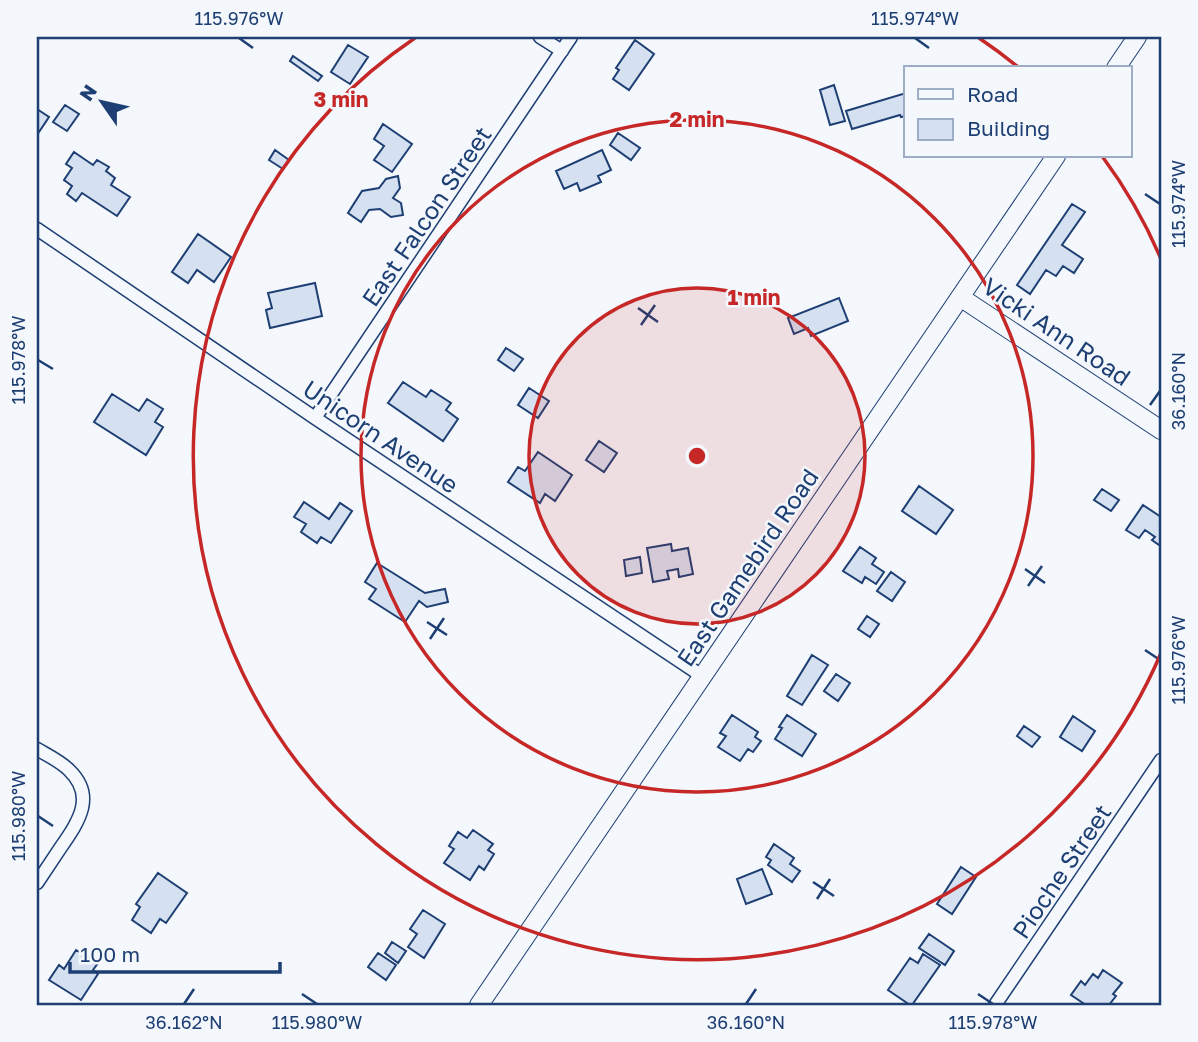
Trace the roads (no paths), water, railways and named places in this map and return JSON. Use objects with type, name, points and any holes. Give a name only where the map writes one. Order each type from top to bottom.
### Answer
[{"type":"main road","points":[[1117,66],[1137,37]]},
{"type":"main road","name":"East Gamebird Road","points":[[479,1005],[1055,158]]},
{"type":"main road","name":"Vicki Ann Road","points":[[960,297],[1161,430]]},
{"type":"street","points":[[540,37],[562,51]]},
{"type":"street","name":"East Falcon Street","points":[[316,418],[571,37]]},
{"type":"street","name":"Unicorn Avenue","points":[[37,229],[702,676]]},
{"type":"street","points":[[37,749],[68,769],[80,783],[83,792],[83,807],[77,824],[37,883]]},
{"type":"street","name":"Pioche Street","points":[[995,1005],[1161,761]]}]
